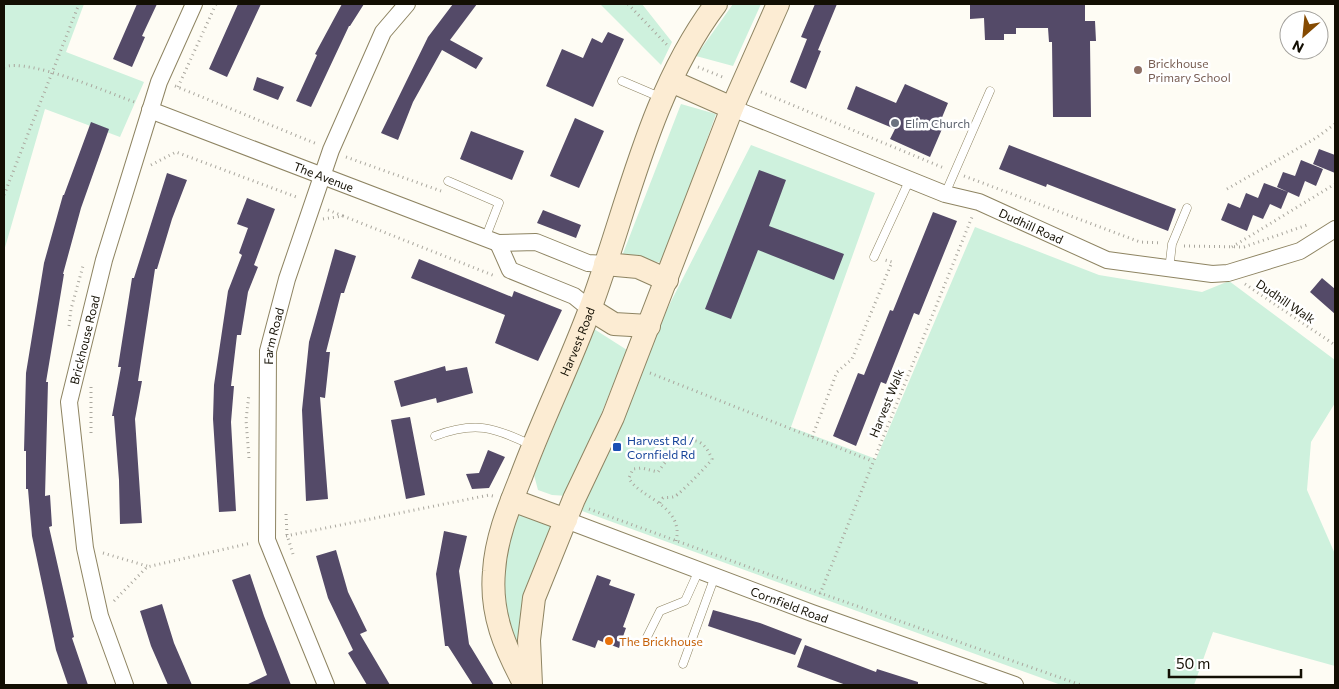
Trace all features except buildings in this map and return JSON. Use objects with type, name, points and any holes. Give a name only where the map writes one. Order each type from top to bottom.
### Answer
[{"type":"street","name":"Brickhouse Road","points":[[126,685],[100,616],[85,548],[70,402],[104,260],[150,110],[159,82],[194,4]]},
{"type":"street","name":"Farm Road","points":[[326,685],[267,540],[268,351],[287,279],[331,150],[382,32],[407,4]]},
{"type":"street","name":"Harvest Road","points":[[525,685],[500,634],[494,603],[494,572],[497,547],[532,446],[590,309],[642,151],[680,60],[699,26],[716,4]]},
{"type":"street","points":[[531,685],[529,640],[534,598],[570,509],[614,417],[732,108],[778,4]]},
{"type":"street","points":[[668,90],[732,108]]},
{"type":"street","name":"Dudhill Road","points":[[732,108],[945,194],[979,202],[1107,260],[1169,270],[1212,274],[1228,273],[1300,251],[1335,229]]},
{"type":"street","name":"The Avenue","points":[[150,110],[491,241],[536,242],[588,263],[605,264]]},
{"type":"street","points":[[491,241],[510,270],[574,296],[614,324],[649,326]]},
{"type":"street","points":[[605,264],[638,267],[667,280]]},
{"type":"street","points":[[512,500],[570,509]]},
{"type":"street","name":"Cornfield Road","points":[[570,509],[715,576],[812,613],[1014,685]]},
{"type":"lane","points":[[622,81],[668,90]]},
{"type":"lane","points":[[945,194],[990,91]]},
{"type":"lane","points":[[874,257],[910,179]]},
{"type":"lane","points":[[448,181],[499,203],[491,241]]},
{"type":"lane","points":[[1169,270],[1172,244],[1186,208]]},
{"type":"lane","points":[[435,436],[473,426],[492,428],[532,446]]},
{"type":"lane","points":[[647,637],[660,611],[685,602],[700,570]]},
{"type":"lane","points":[[683,664],[715,576]]},
{"type":"path","points":[[4,195],[79,4]]},
{"type":"path","points":[[178,87],[216,4]]},
{"type":"path","points":[[628,4],[680,60],[955,172],[1140,242],[1197,248],[1244,247],[1315,222]]},
{"type":"path","points":[[4,67],[11,64],[51,72],[140,104],[150,110]]},
{"type":"path","points":[[159,82],[178,87],[331,150],[442,192]]},
{"type":"path","points":[[1227,189],[1316,138],[1335,124]]},
{"type":"path","points":[[146,167],[176,152],[300,199]]},
{"type":"path","points":[[1232,248],[1335,184]]},
{"type":"path","name":"Harvest Walk","points":[[812,613],[872,461],[979,202]]},
{"type":"path","points":[[320,228],[324,219],[343,216],[493,277],[510,270]]},
{"type":"path","points":[[812,437],[837,372],[852,359],[892,262],[874,257]]},
{"type":"path","name":"Dudhill Walk","points":[[1228,273],[1335,344]]},
{"type":"path","points":[[645,370],[872,461]]},
{"type":"path","points":[[91,384],[91,440]]},
{"type":"path","points":[[660,504],[663,498],[675,496],[683,491],[692,479],[708,466],[712,459],[704,444],[697,441],[687,442],[672,452],[658,472],[642,468],[633,469],[629,478],[632,485],[660,504],[671,516],[676,528],[676,541]]},
{"type":"path","points":[[103,561],[101,553],[147,567],[267,540],[489,495],[512,500]]},
{"type":"path","points":[[285,507],[287,536],[295,562]]},
{"type":"path","points":[[570,509],[588,508],[820,593],[1081,685]]},
{"type":"path","points":[[111,594],[113,602],[147,567]]},
{"type":"green space","points":[[4,4],[84,4],[66,52],[144,82],[120,137],[45,109],[4,251]]},
{"type":"green space","points":[[600,4],[642,4],[672,42],[661,65]]},
{"type":"green space","points":[[733,4],[761,4],[733,66],[696,56]]},
{"type":"green space","points":[[681,104],[716,114],[663,263],[622,256]]},
{"type":"green space","points":[[751,145],[875,193],[791,427],[876,459],[975,227],[1099,275],[1202,292],[1229,281],[1335,360],[1335,403],[1311,442],[1307,490],[1335,554],[1335,666],[1213,632],[1194,685],[1061,685],[582,511],[638,366]]},
{"type":"green space","points":[[594,329],[627,350],[568,496],[552,495],[538,490],[534,475]]},
{"type":"green space","points":[[515,506],[558,524],[523,670],[498,601]]},
{"type":"place","name":"Brickhouse Primary School","points":[[1138,70]]},
{"type":"place","name":"Elim Church","points":[[895,123]]},
{"type":"place","name":"Harvest Rd / Cornfield Rd","points":[[617,447]]},
{"type":"place","name":"The Brickhouse","points":[[609,641]]}]
